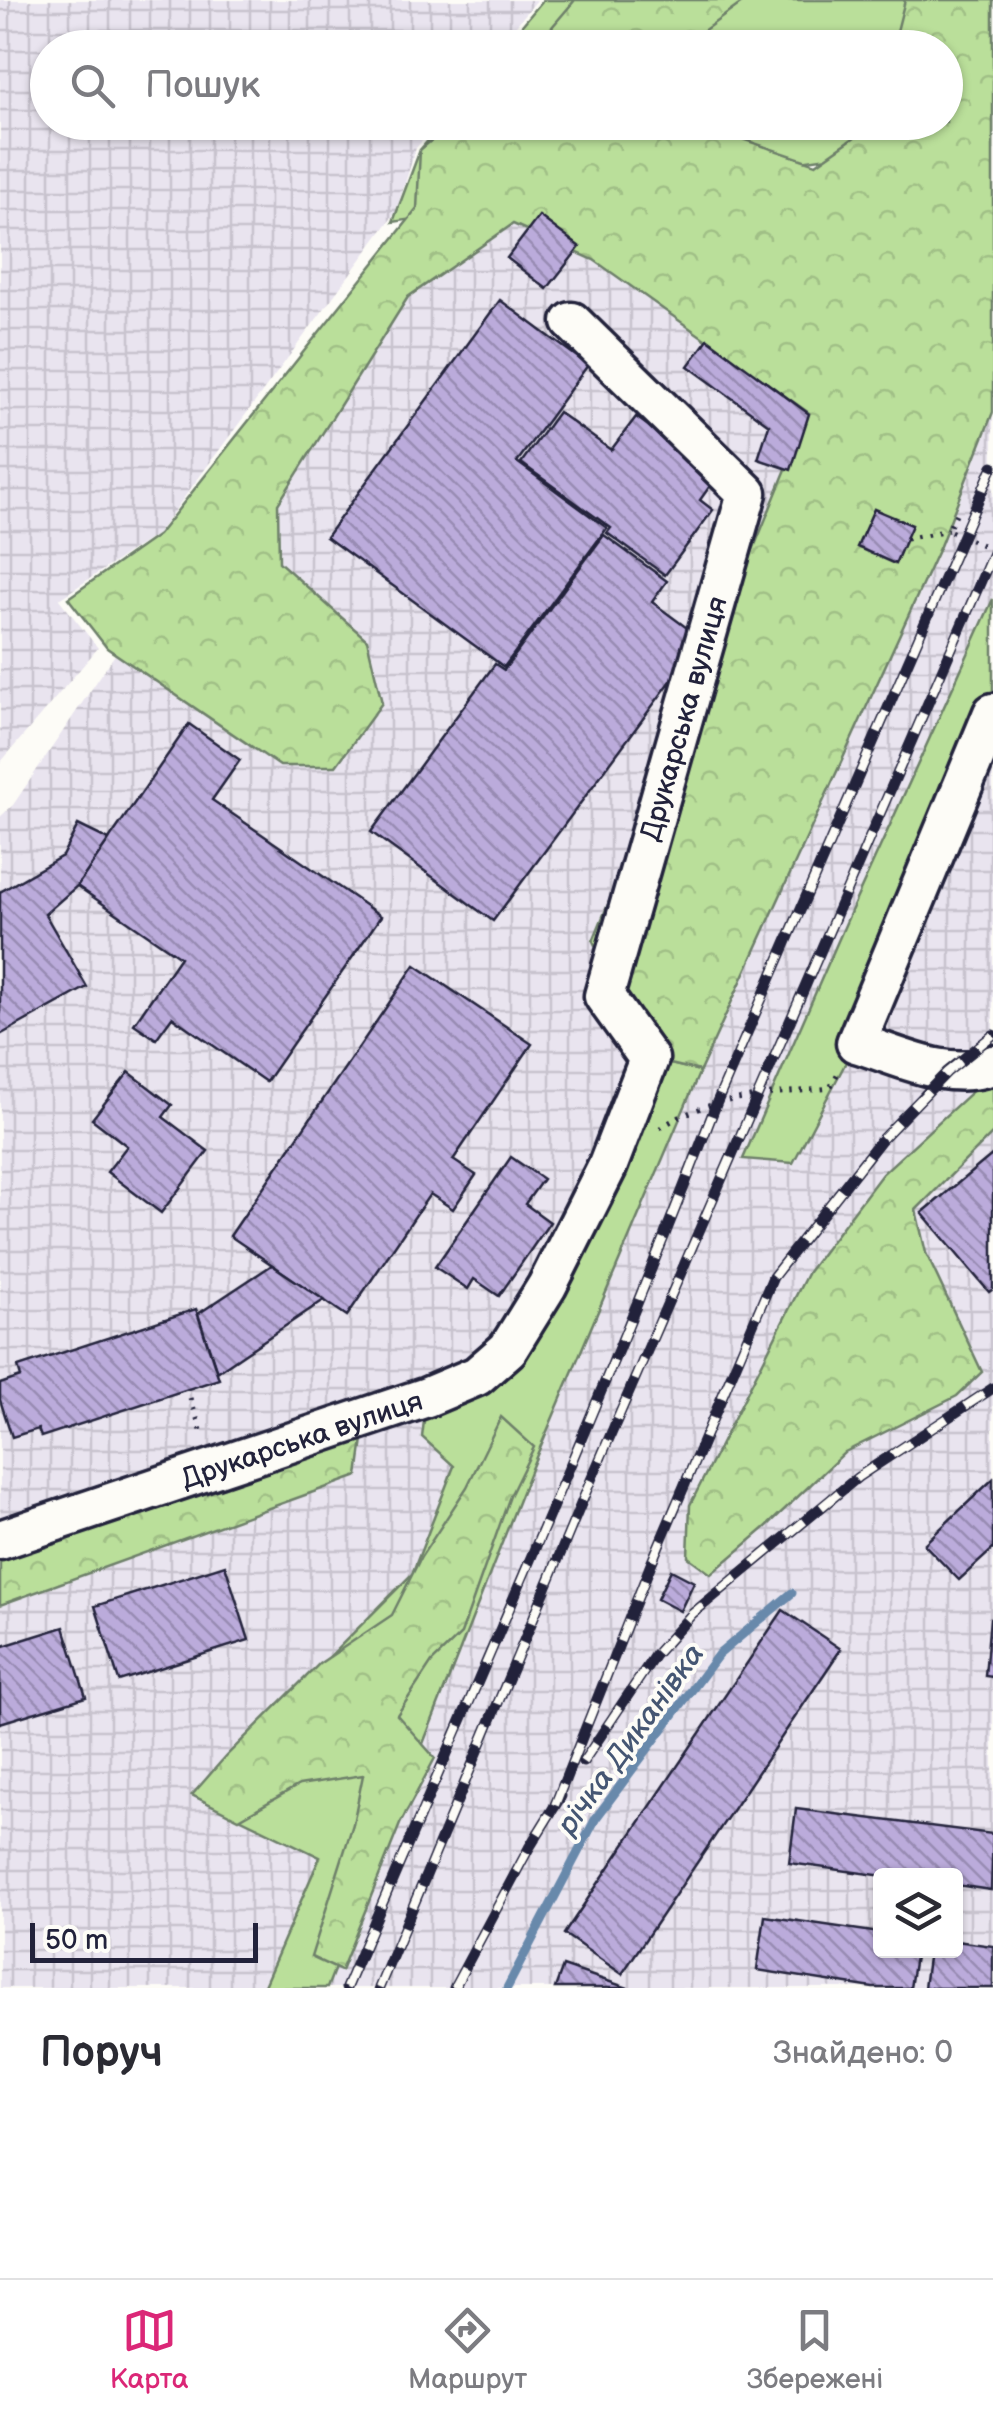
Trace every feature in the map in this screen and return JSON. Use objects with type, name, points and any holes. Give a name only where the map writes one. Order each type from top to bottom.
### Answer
[{"type":"street","name":"Друкарська вулиця","points":[[0,1540],[427,1397],[476,1376],[508,1349],[547,1286],[608,1165],[648,1058],[604,996],[747,493],[572,322]]},
{"type":"street","points":[[993,713],[856,1043],[947,1072],[993,1065]]},
{"type":"path","points":[[948,530],[956,514]]},
{"type":"path","points":[[906,539],[948,530],[993,550]]},
{"type":"path","points":[[655,1132],[685,1112],[717,1102],[830,1088],[856,1043]]},
{"type":"path","points":[[187,1442],[205,1435],[190,1398]]},
{"type":"shaded area","points":[[0,0],[537,0],[512,30],[30,30],[30,140],[423,140],[416,148],[396,212],[157,534],[59,599],[98,648],[0,763]]},
{"type":"shaded area","points":[[993,183],[993,1988],[0,1988],[0,817],[13,805],[417,209]]},
{"type":"green space","points":[[543,0],[993,0],[993,149],[901,146],[393,222],[420,150],[429,140],[963,140],[963,30],[518,30]]},
{"type":"green space","points":[[575,0],[746,0],[705,30],[549,30]]},
{"type":"green space","points":[[905,0],[993,0],[993,412],[940,546],[700,1071],[649,1059],[593,941],[809,413],[594,260],[513,224],[408,297],[278,504],[279,562],[367,640],[382,703],[336,766],[280,766],[107,648],[68,598],[158,535],[417,209],[420,150],[432,140],[745,140],[816,164],[851,140],[963,140],[963,30],[897,30]]},
{"type":"green space","points":[[993,599],[993,715],[856,1043],[793,1163],[743,1159],[855,902]]},
{"type":"green space","points":[[649,1059],[700,1071],[531,1469],[327,1988],[263,1988],[320,1857],[192,1795],[412,1574],[454,1466],[422,1437],[427,1397],[508,1349]]},
{"type":"green space","points":[[993,1072],[993,1133],[916,1210],[926,1253],[982,1372],[957,1396],[845,1452],[711,1574],[688,1557],[690,1505],[808,1272],[882,1174]]},
{"type":"green space","points":[[501,1417],[534,1447],[510,1496],[461,1634],[432,1662],[397,1715],[435,1758],[400,1824],[341,1971],[311,1957],[353,1824],[363,1775],[299,1785],[239,1819],[192,1795],[319,1664],[392,1615],[421,1557],[467,1487]]},
{"type":"green space","points":[[363,1439],[358,1476],[0,1605],[0,1555]]},
{"type":"building","points":[[539,216],[580,247],[547,289],[507,258]]},
{"type":"building","points":[[500,300],[588,365],[517,462],[607,528],[504,667],[326,537]]},
{"type":"building","points":[[708,339],[809,414],[791,470],[758,459],[769,425],[688,366]]},
{"type":"building","points":[[558,412],[611,450],[636,417],[717,476],[700,500],[713,510],[665,575],[607,533],[611,528],[521,463]]},
{"type":"building","points":[[874,509],[912,525],[895,564],[857,547]]},
{"type":"building","points":[[604,535],[667,581],[652,602],[702,639],[493,921],[371,832],[495,664],[504,670]]},
{"type":"building","points":[[189,724],[240,760],[212,800],[381,916],[266,1082],[172,1017],[156,1039],[134,1024],[180,957],[77,886]]},
{"type":"building","points":[[78,825],[109,840],[77,886],[45,914],[87,987],[0,1035],[0,892],[62,856]]},
{"type":"building","points":[[415,965],[532,1044],[453,1160],[476,1175],[453,1209],[430,1194],[347,1316],[230,1236]]},
{"type":"building","points":[[129,1072],[172,1105],[163,1117],[208,1151],[161,1213],[107,1172],[127,1146],[92,1119]]},
{"type":"building","points":[[993,1154],[993,1289],[989,1292],[922,1213]]},
{"type":"building","points":[[511,1157],[543,1179],[525,1204],[550,1222],[499,1296],[474,1279],[468,1289],[435,1267]]},
{"type":"building","points":[[272,1265],[324,1300],[217,1372],[198,1314]]},
{"type":"building","points":[[196,1309],[219,1379],[41,1437],[38,1429],[12,1437],[0,1400],[0,1384],[21,1377],[18,1367]]},
{"type":"building","points":[[993,1479],[993,1549],[959,1580],[924,1544]]},
{"type":"building","points":[[225,1565],[249,1640],[119,1681],[95,1606]]},
{"type":"building","points":[[671,1570],[694,1582],[680,1611],[657,1599]]},
{"type":"building","points":[[783,1610],[841,1649],[622,1974],[564,1934]]},
{"type":"building","points":[[993,1618],[993,1677],[985,1676]]},
{"type":"building","points":[[64,1627],[86,1697],[0,1723],[0,1647]]},
{"type":"building","points":[[796,1809],[993,1834],[991,1890],[963,1886],[963,1868],[873,1868],[873,1874],[789,1863]]},
{"type":"building","points":[[765,1916],[873,1932],[873,1958],[915,1958],[910,1988],[873,1988],[757,1970]]},
{"type":"building","points":[[963,1942],[993,1946],[993,1988],[924,1988],[928,1958],[963,1958]]},
{"type":"building","points":[[563,1966],[628,1988],[555,1988]]},
{"type":"waterway","name":"річка Диканівка","points":[[507,1988],[596,1818],[718,1655],[792,1593]]},
{"type":"railway","points":[[346,1988],[582,1436],[717,1102],[993,466]]},
{"type":"railway","points":[[379,1988],[591,1480],[993,553]]},
{"type":"railway","points":[[555,1805],[651,1564],[773,1277],[880,1141],[947,1072],[993,1035]]},
{"type":"railway","points":[[583,1762],[655,1655],[692,1614],[858,1477],[993,1388]]},
{"type":"railway","points":[[454,1988],[561,1796]]}]
